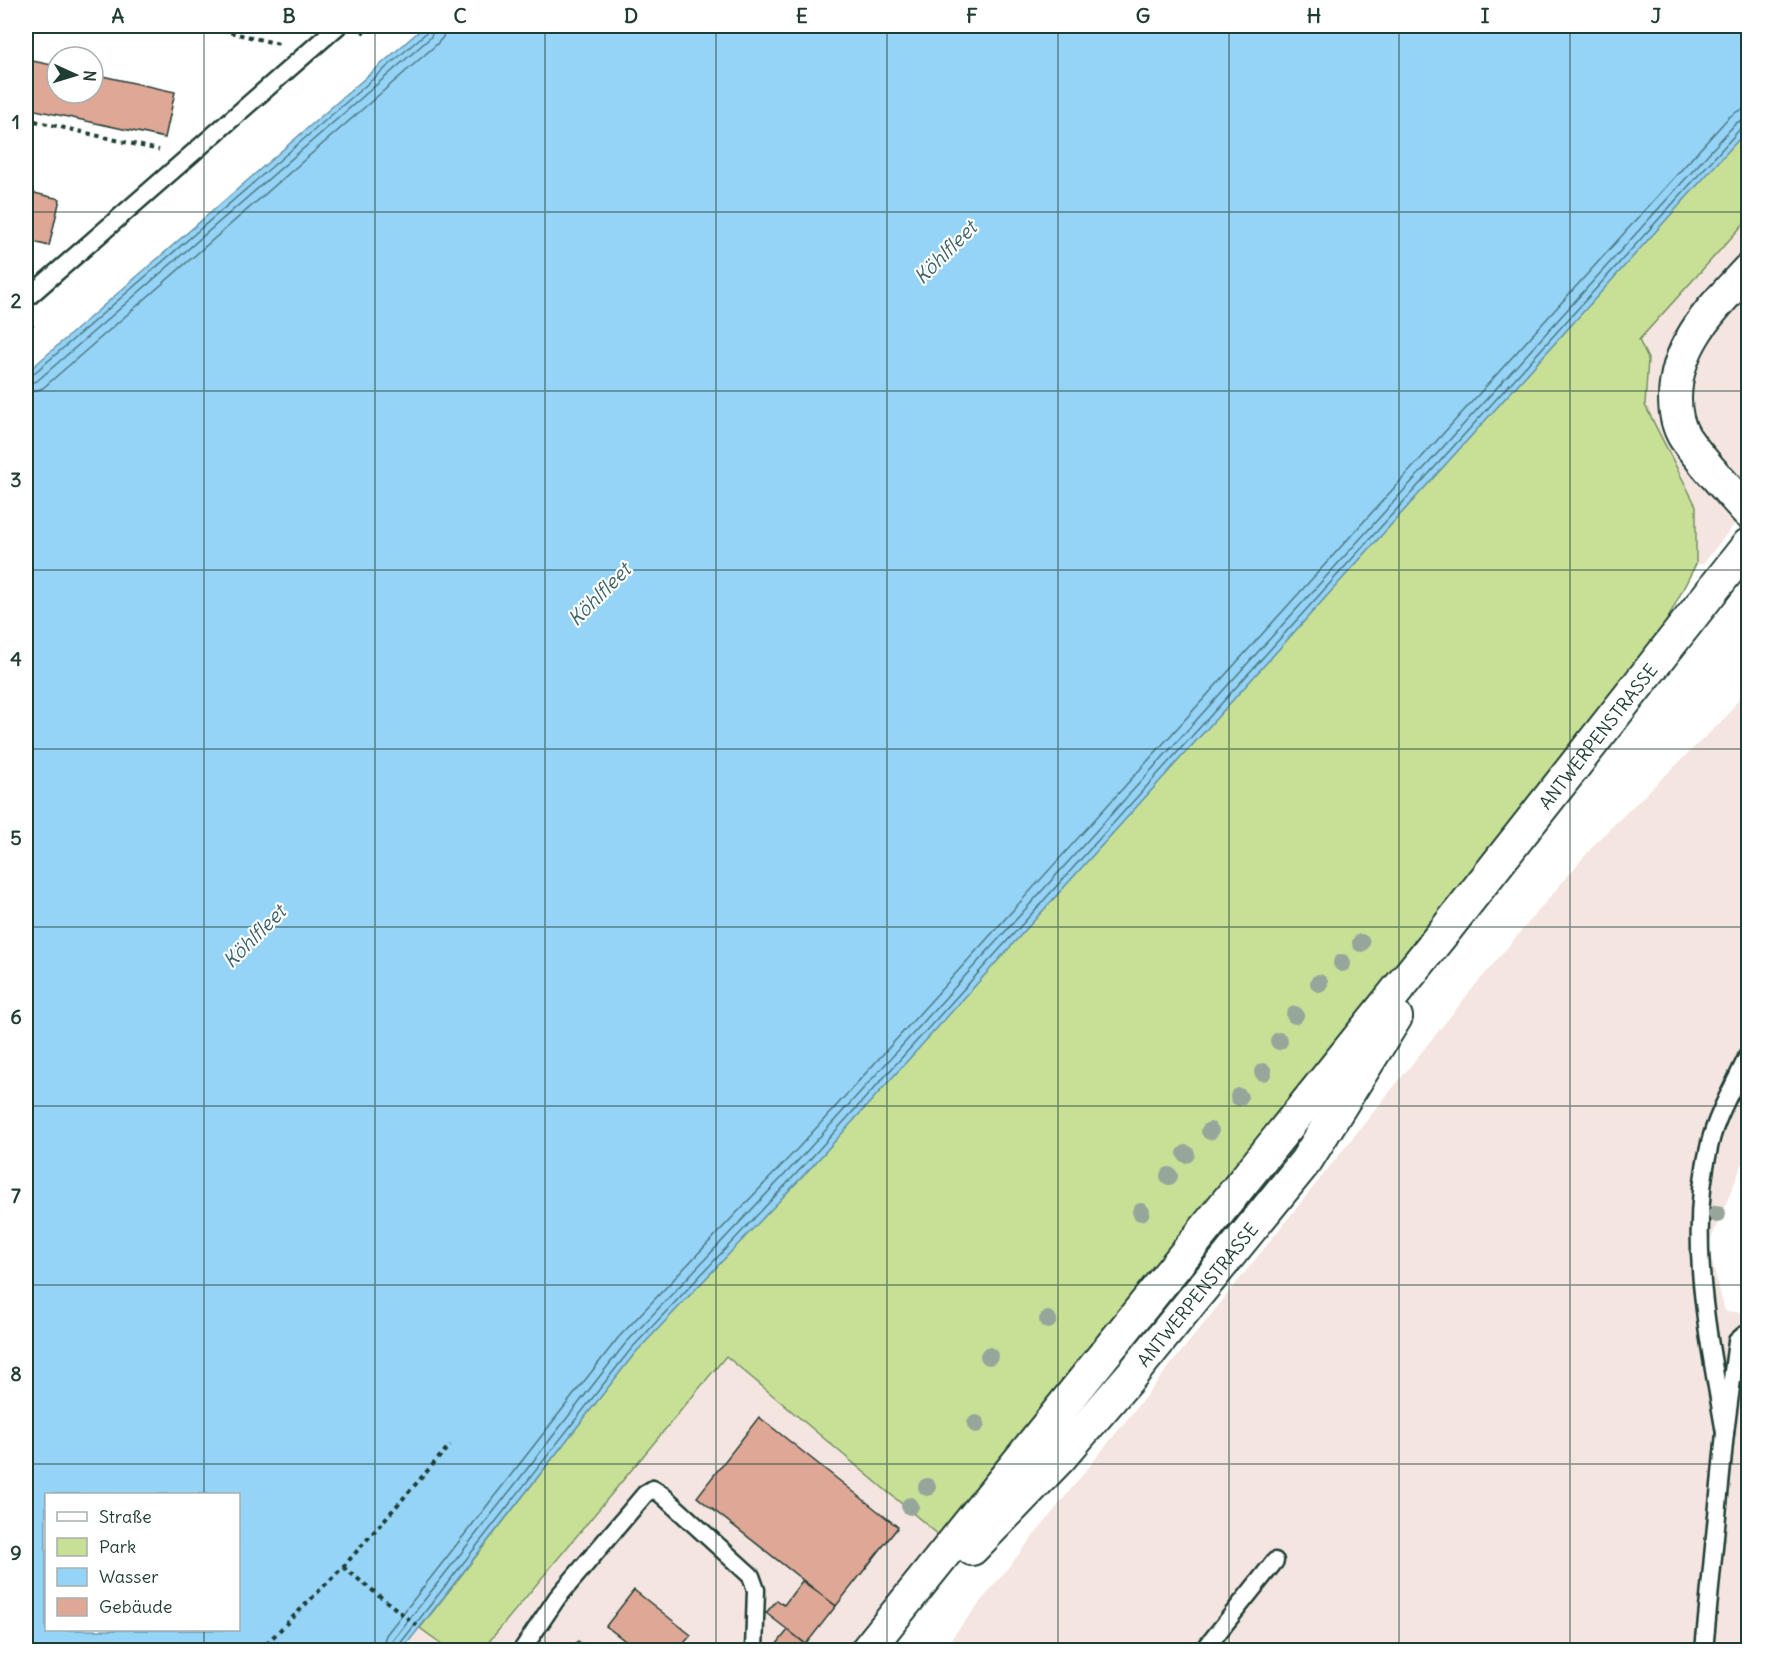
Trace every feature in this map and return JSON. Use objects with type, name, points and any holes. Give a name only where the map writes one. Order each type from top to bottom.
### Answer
[{"type":"street","points":[[1749,270],[1706,316],[1693,334],[1681,359],[1676,380],[1675,410],[1684,436],[1749,512]]},
{"type":"street","name":"ANTWERPENSTRASSE","points":[[867,1650],[1447,928],[1749,545]]},
{"type":"lane","points":[[26,299],[338,26]]},
{"type":"lane","points":[[1725,1433],[1704,1305],[1699,1236],[1701,1192],[1710,1141],[1749,1055]]},
{"type":"lane","points":[[1704,1650],[1725,1433],[1737,1341],[1744,1335],[1749,1335]]},
{"type":"lane","points":[[522,1650],[557,1598],[645,1494],[653,1489],[751,1576],[756,1590],[754,1650]]},
{"type":"lane","points":[[1204,1650],[1275,1562]]},
{"type":"path","points":[[204,26],[287,46],[300,60]]},
{"type":"path","points":[[26,118],[166,152],[178,166]]},
{"type":"path","points":[[260,1650],[343,1567],[450,1445]]},
{"type":"path","points":[[343,1567],[420,1628]]},
{"type":"shaded area","points":[[1748,219],[1748,507],[1703,564],[1696,564],[1696,506],[1645,405],[1648,359],[1639,340]]},
{"type":"shaded area","points":[[1748,685],[1748,1151],[1708,1246],[1725,1311],[1748,1313],[1748,1650],[942,1650],[1473,988],[1599,839],[1727,716]]},
{"type":"shaded area","points":[[727,1356],[940,1536],[848,1650],[482,1650]]},
{"type":"shaded area","points":[[420,1628],[450,1650],[402,1650]]},
{"type":"green space","points":[[1748,129],[1748,219],[1639,340],[1648,359],[1645,405],[1696,506],[1696,564],[1654,645],[940,1536],[726,1356],[482,1650],[450,1650],[420,1628],[635,1353],[816,1162]]},
{"type":"water","name":"Köhlfleet","points":[[425,26],[1748,26],[1748,129],[816,1162],[635,1353],[402,1650],[26,1650],[26,373]]},
{"type":"building","points":[[28,60],[45,64],[45,105],[105,105],[105,77],[175,92],[165,138],[26,108]]},
{"type":"building","points":[[26,191],[60,199],[49,246],[26,240]]},
{"type":"building","points":[[759,1417],[898,1527],[836,1606],[697,1497]]},
{"type":"building","points":[[802,1581],[836,1606],[806,1644],[766,1613],[777,1600],[784,1605]]},
{"type":"building","points":[[634,1590],[691,1635],[678,1650],[637,1650],[606,1626]]},
{"type":"building","points":[[788,1630],[808,1646],[805,1650],[772,1650]]},
{"type":"building","points":[[578,1641],[591,1650],[570,1650]]}]
